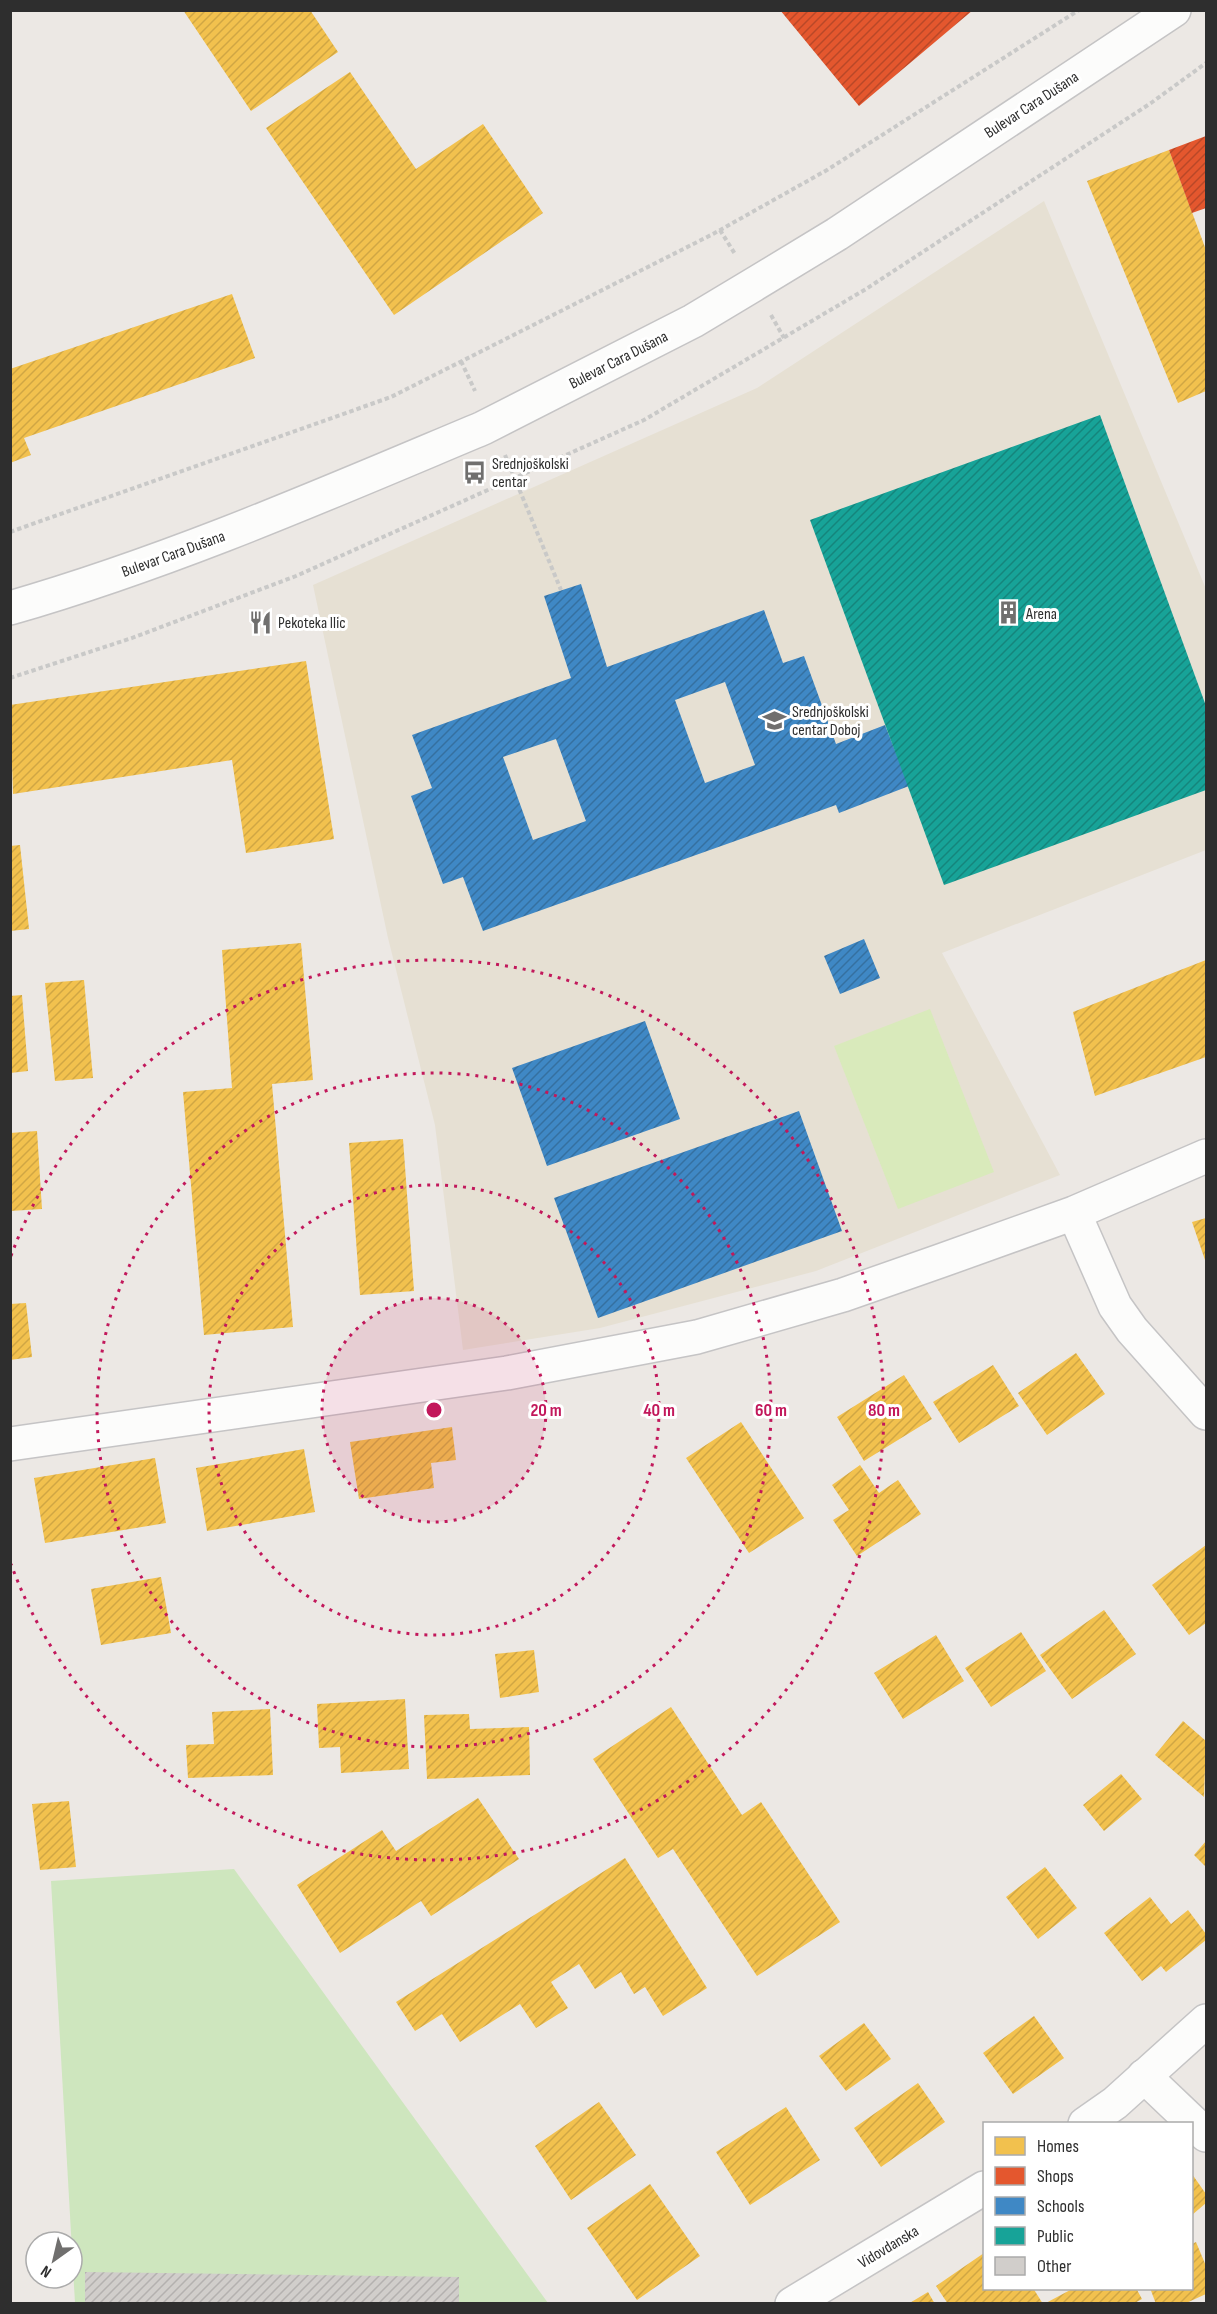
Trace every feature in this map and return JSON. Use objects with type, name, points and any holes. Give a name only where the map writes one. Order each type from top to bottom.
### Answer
[{"type":"street","name":"Bulevar Cara Dušana","points":[[10,608],[246,527],[519,411],[693,321],[818,245],[1174,10]]},
{"type":"street","points":[[10,1444],[507,1373],[697,1337],[843,1295],[1074,1213],[1206,1156]]},
{"type":"street","points":[[1074,1213],[1115,1306],[1132,1330],[1206,1413]]},
{"type":"street","points":[[1088,2122],[1115,2103],[1206,2020]]},
{"type":"street","points":[[1144,2076],[1192,2122]]},
{"type":"street","points":[[1193,2123],[1206,2135]]},
{"type":"street","name":"Vidovdanska","points":[[792,2304],[983,2189]]},
{"type":"path","points":[[10,532],[391,397],[713,234],[827,170],[1079,10]]},
{"type":"path","points":[[10,678],[132,638],[297,576],[644,420],[866,290],[1151,103],[1206,63]]},
{"type":"path","points":[[515,477],[561,590]]},
{"type":"shaded area","name":"Srednjoškolski centar Doboj","points":[[1044,201],[1206,589],[1206,850],[942,953],[1060,1175],[816,1271],[600,1328],[463,1350],[435,1125],[388,938],[313,585],[757,388]]},
{"type":"green space","points":[[930,1009],[994,1172],[898,1209],[834,1046]]},
{"type":"green space","points":[[234,1869],[548,2303],[75,2303],[74,2290],[84,2290],[84,2230],[71,2230],[51,1881]]},
{"type":"building: Homes","points":[[183,10],[310,10],[338,52],[251,111]]},
{"type":"building: Homes","points":[[350,72],[416,169],[483,124],[543,213],[394,315],[266,128]]},
{"type":"building: Homes","points":[[1169,150],[1206,250],[1206,391],[1178,403],[1087,181]]},
{"type":"building: Homes","points":[[232,294],[255,358],[24,438],[31,455],[10,463],[10,369]]},
{"type":"building: Homes","points":[[306,661],[334,839],[246,853],[232,760],[13,794],[10,705]]},
{"type":"building: Homes","points":[[20,845],[29,929],[10,931],[10,846]]},
{"type":"building: Homes","points":[[301,943],[313,1080],[272,1084],[293,1327],[204,1335],[183,1092],[232,1088],[222,950]]},
{"type":"building: Homes","points":[[1206,960],[1206,1057],[1095,1096],[1073,1012]]},
{"type":"building: Homes","points":[[84,980],[93,1078],[55,1081],[45,983]]},
{"type":"building: Homes","points":[[22,995],[28,1071],[10,1073],[10,996]]},
{"type":"building: Homes","points":[[37,1131],[42,1209],[10,1211],[10,1133]]},
{"type":"building: Homes","points":[[403,1139],[414,1291],[360,1295],[349,1143]]},
{"type":"building: Homes","points":[[1206,1218],[1206,1263],[1192,1222]]},
{"type":"building: Homes","points":[[26,1303],[32,1357],[10,1360],[10,1304]]},
{"type":"building: Homes","points":[[1076,1353],[1105,1394],[1047,1435],[1018,1393]]},
{"type":"building: Homes","points":[[993,1365],[1019,1406],[959,1443],[933,1402]]},
{"type":"building: Homes","points":[[904,1375],[932,1419],[864,1461],[837,1417]]},
{"type":"building: Homes","points":[[741,1422],[804,1518],[749,1553],[686,1458]]},
{"type":"building: Homes","points":[[452,1427],[456,1460],[431,1463],[434,1488],[359,1499],[350,1442]]},
{"type":"building: Homes","points":[[304,1449],[315,1512],[207,1531],[196,1468]]},
{"type":"building: Homes","points":[[155,1458],[166,1523],[45,1543],[34,1478]]},
{"type":"building: Homes","points":[[860,1465],[879,1493],[898,1480],[921,1514],[857,1556],[833,1520],[849,1510],[832,1485]]},
{"type":"building: Homes","points":[[1206,1545],[1206,1623],[1189,1635],[1152,1585]]},
{"type":"building: Homes","points":[[161,1577],[171,1633],[101,1645],[91,1589]]},
{"type":"building: Homes","points":[[1104,1610],[1136,1654],[1072,1699],[1040,1655]]},
{"type":"building: Homes","points":[[1021,1632],[1046,1671],[991,1707],[965,1668]]},
{"type":"building: Homes","points":[[936,1635],[964,1681],[903,1719],[874,1673]]},
{"type":"building: Homes","points":[[534,1650],[539,1692],[500,1698],[495,1654]]},
{"type":"building: Homes","points":[[405,1699],[409,1769],[341,1773],[340,1747],[319,1748],[317,1704]]},
{"type":"building: Homes","points":[[671,1707],[742,1815],[761,1802],[840,1922],[757,1976],[673,1849],[658,1858],[593,1759]]},
{"type":"building: Homes","points":[[270,1709],[273,1775],[188,1778],[186,1745],[214,1744],[212,1712]]},
{"type":"building: Homes","points":[[469,1714],[470,1729],[529,1727],[530,1775],[427,1779],[424,1715]]},
{"type":"building: Homes","points":[[1183,1721],[1206,1741],[1204,1797],[1155,1755]]},
{"type":"building: Homes","points":[[1121,1774],[1142,1799],[1104,1831],[1083,1805]]},
{"type":"building: Homes","points":[[478,1798],[519,1859],[431,1916],[421,1901],[340,1953],[297,1885],[382,1830],[396,1851]]},
{"type":"building: Homes","points":[[69,1801],[76,1867],[40,1870],[32,1804]]},
{"type":"building: Homes","points":[[1206,1841],[1206,1867],[1194,1855]]},
{"type":"building: Homes","points":[[625,1858],[707,1988],[663,2016],[645,1987],[634,1994],[621,1972],[595,1989],[579,1964],[551,1982],[568,2008],[536,2028],[520,2004],[460,2042],[442,2014],[415,2031],[396,2002]]},
{"type":"building: Homes","points":[[1045,1867],[1077,1908],[1038,1939],[1006,1897]]},
{"type":"building: Homes","points":[[1150,1897],[1171,1924],[1188,1910],[1206,1934],[1206,1940],[1166,1972],[1161,1966],[1142,1981],[1104,1933]]},
{"type":"building: Homes","points":[[1034,2016],[1064,2058],[1013,2094],[983,2053]]},
{"type":"building: Homes","points":[[864,2023],[891,2059],[846,2091],[819,2056]]},
{"type":"building: Homes","points":[[918,2083],[945,2122],[881,2167],[854,2128]]},
{"type":"building: Homes","points":[[599,2102],[636,2155],[571,2200],[535,2146]]},
{"type":"building: Homes","points":[[786,2107],[820,2160],[750,2205],[716,2152]]},
{"type":"building: Homes","points":[[1193,2175],[1206,2194],[1206,2203],[1193,2214]]},
{"type":"building: Homes","points":[[650,2184],[700,2256],[637,2300],[587,2228]]},
{"type":"building: Homes","points":[[1196,2242],[1206,2266],[1206,2294],[1184,2304],[1156,2304],[1151,2290],[1193,2290],[1193,2244]]},
{"type":"building: Homes","points":[[983,2254],[983,2290],[1034,2290],[1043,2304],[948,2304],[936,2286]]},
{"type":"building: Homes","points":[[1070,2290],[1137,2290],[1142,2299],[1133,2304],[1044,2304]]},
{"type":"building: Homes","points":[[928,2292],[935,2304],[908,2304]]},
{"type":"building: Shops","points":[[780,10],[973,10],[859,106]]},
{"type":"building: Shops","points":[[1206,136],[1206,208],[1192,213],[1169,150]]},
{"type":"building: Schools","points":[[581,584],[607,667],[764,610],[783,663],[804,656],[836,744],[885,725],[909,786],[839,813],[836,805],[483,931],[463,877],[443,884],[411,796],[432,788],[412,735],[571,678],[544,596]],"holes":[[[725,682],[755,765],[705,783],[675,700]],[[556,739],[586,821],[533,840],[503,757]]]},
{"type":"building: Schools","points":[[864,939],[880,978],[840,994],[824,956]]},
{"type":"building: Schools","points":[[645,1021],[680,1119],[547,1166],[512,1068]]},
{"type":"building: Schools","points":[[799,1111],[842,1231],[598,1318],[554,1198]]},
{"type":"building: Public","name":"Arena","points":[[1100,415],[1206,706],[1206,790],[944,885],[810,520]]},
{"type":"building: Other","points":[[85,2272],[459,2277],[459,2304],[85,2304]]},
{"type":"place","name":"Srednjoškolski centar","points":[[474,472]]},
{"type":"place","name":"Arena","points":[[1008,613]]},
{"type":"place","name":"Pekoteka Ilic","points":[[260,622]]},
{"type":"place","name":"Srednjoškolski centar Doboj","points":[[774,720]]}]
